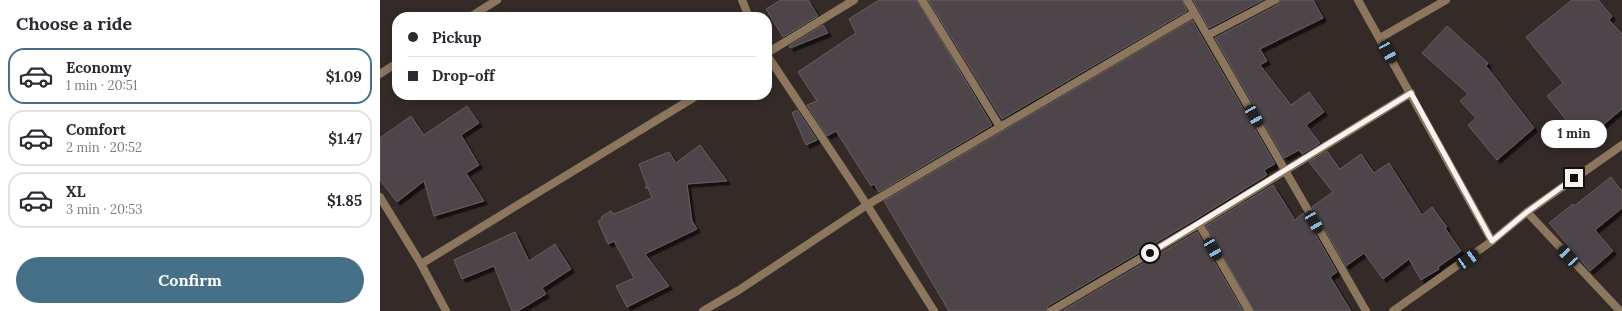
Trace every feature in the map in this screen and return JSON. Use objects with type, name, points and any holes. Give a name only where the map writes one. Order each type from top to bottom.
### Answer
[{"type":"street","points":[[478,12],[497,0]]},
{"type":"street","points":[[742,0],[747,12]]},
{"type":"street","points":[[772,51],[854,0]]},
{"type":"street","points":[[922,0],[1000,127]]},
{"type":"street","points":[[1187,0],[1284,171],[1366,311]]},
{"type":"street","points":[[1208,35],[1275,0]]},
{"type":"street","points":[[1358,0],[1492,241]]},
{"type":"street","points":[[1380,38],[1446,0]]},
{"type":"street","points":[[703,311],[739,290],[867,205],[1194,13]]},
{"type":"street","points":[[772,62],[867,205],[934,311]]},
{"type":"street","points":[[380,74],[392,67]]},
{"type":"street","points":[[1051,311],[1089,290],[1198,224],[1411,93]]},
{"type":"street","points":[[421,264],[690,100]]},
{"type":"street","points":[[1393,311],[1492,241],[1527,212],[1622,145]]},
{"type":"street","points":[[380,197],[421,264],[446,311]]},
{"type":"street","points":[[1527,212],[1620,311]]},
{"type":"street","points":[[1198,224],[1248,311]]},
{"type":"building","points":[[781,0],[808,0],[818,16],[783,37],[772,19],[772,12],[768,12],[766,9]]},
{"type":"building","points":[[879,0],[917,0],[992,125],[879,192],[874,184],[871,186],[836,131],[827,136],[807,105],[817,101],[798,72],[856,33],[849,19]]},
{"type":"building","points":[[928,0],[1182,0],[1187,11],[1002,119]]},
{"type":"building","points":[[1193,0],[1263,0],[1209,28]]},
{"type":"building","points":[[1280,0],[1313,0],[1323,18],[1260,49],[1267,61],[1260,65],[1291,105],[1309,92],[1324,112],[1306,125],[1320,143],[1302,154],[1299,150],[1284,158],[1215,38],[1278,5]]},
{"type":"building","points":[[1572,0],[1598,0],[1612,16],[1609,20],[1622,34],[1622,109],[1592,134],[1586,126],[1577,133],[1547,96],[1563,83],[1526,37]]},
{"type":"building","points":[[1192,20],[1275,164],[1264,170],[1267,175],[1196,219],[1048,306],[1046,311],[949,311],[884,201]]},
{"type":"building","points":[[823,25],[828,33],[790,48],[789,46]]},
{"type":"building","points":[[1447,26],[1488,63],[1486,66],[1534,128],[1497,160],[1468,125],[1476,118],[1460,101],[1468,94],[1422,53]]},
{"type":"building","points":[[467,106],[479,123],[461,135],[479,165],[466,173],[484,201],[434,216],[424,181],[397,202],[380,180],[380,138],[411,116],[424,135]]},
{"type":"building","points":[[797,110],[817,140],[806,145],[792,113]]},
{"type":"building","points":[[700,145],[727,181],[687,184],[692,221],[697,229],[645,254],[669,286],[627,307],[616,286],[634,278],[614,241],[608,244],[598,221],[602,219],[601,217],[611,211],[614,214],[652,198],[648,188],[645,188],[647,186],[639,164],[669,152],[676,163]]},
{"type":"building","points":[[1327,151],[1340,169],[1361,154],[1374,173],[1389,163],[1422,215],[1432,207],[1447,227],[1445,228],[1461,251],[1438,267],[1439,269],[1421,280],[1409,259],[1383,279],[1364,253],[1346,266],[1312,207],[1333,192],[1309,162]]},
{"type":"building","points":[[1611,177],[1622,191],[1622,208],[1595,230],[1613,251],[1590,271],[1549,223],[1573,204],[1574,206]]},
{"type":"building","points":[[1273,185],[1295,220],[1303,213],[1337,272],[1330,277],[1351,311],[1254,311],[1206,226]]},
{"type":"building","points":[[515,232],[529,261],[555,244],[571,269],[542,288],[546,294],[518,311],[512,311],[494,266],[462,279],[454,260]]},
{"type":"building","points":[[1197,232],[1243,311],[1062,311]]},
{"type":"route","points":[[1150,253],[1411,93],[1492,241],[1527,212],[1574,178]]}]
